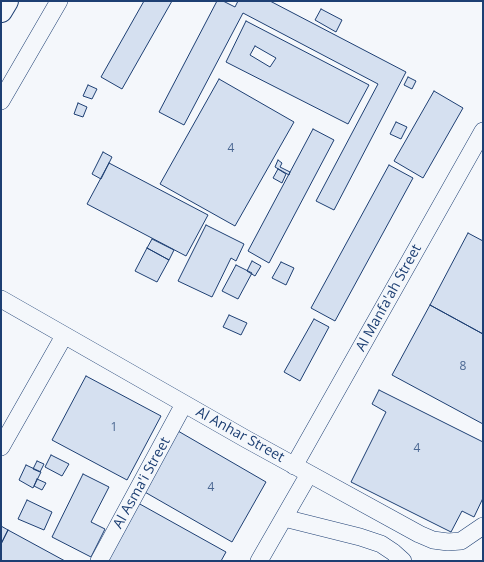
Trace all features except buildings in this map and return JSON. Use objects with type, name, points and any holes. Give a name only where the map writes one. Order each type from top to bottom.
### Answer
[{"type":"main road","points":[[1,11],[7,1]]},
{"type":"street","points":[[1,102],[59,1]]},
{"type":"street","name":"Al Manfa'ah Street","points":[[259,561],[284,518],[302,470],[483,131]]},
{"type":"street","name":"Al Anhar Street","points":[[1,299],[184,404],[419,534],[433,540],[448,542],[461,541],[483,526]]},
{"type":"street","points":[[1,447],[64,336]]},
{"type":"street","name":"Al Asma'i Street","points":[[99,561],[184,404]]},
{"type":"street","points":[[284,518],[360,537],[381,544],[403,561]]}]
